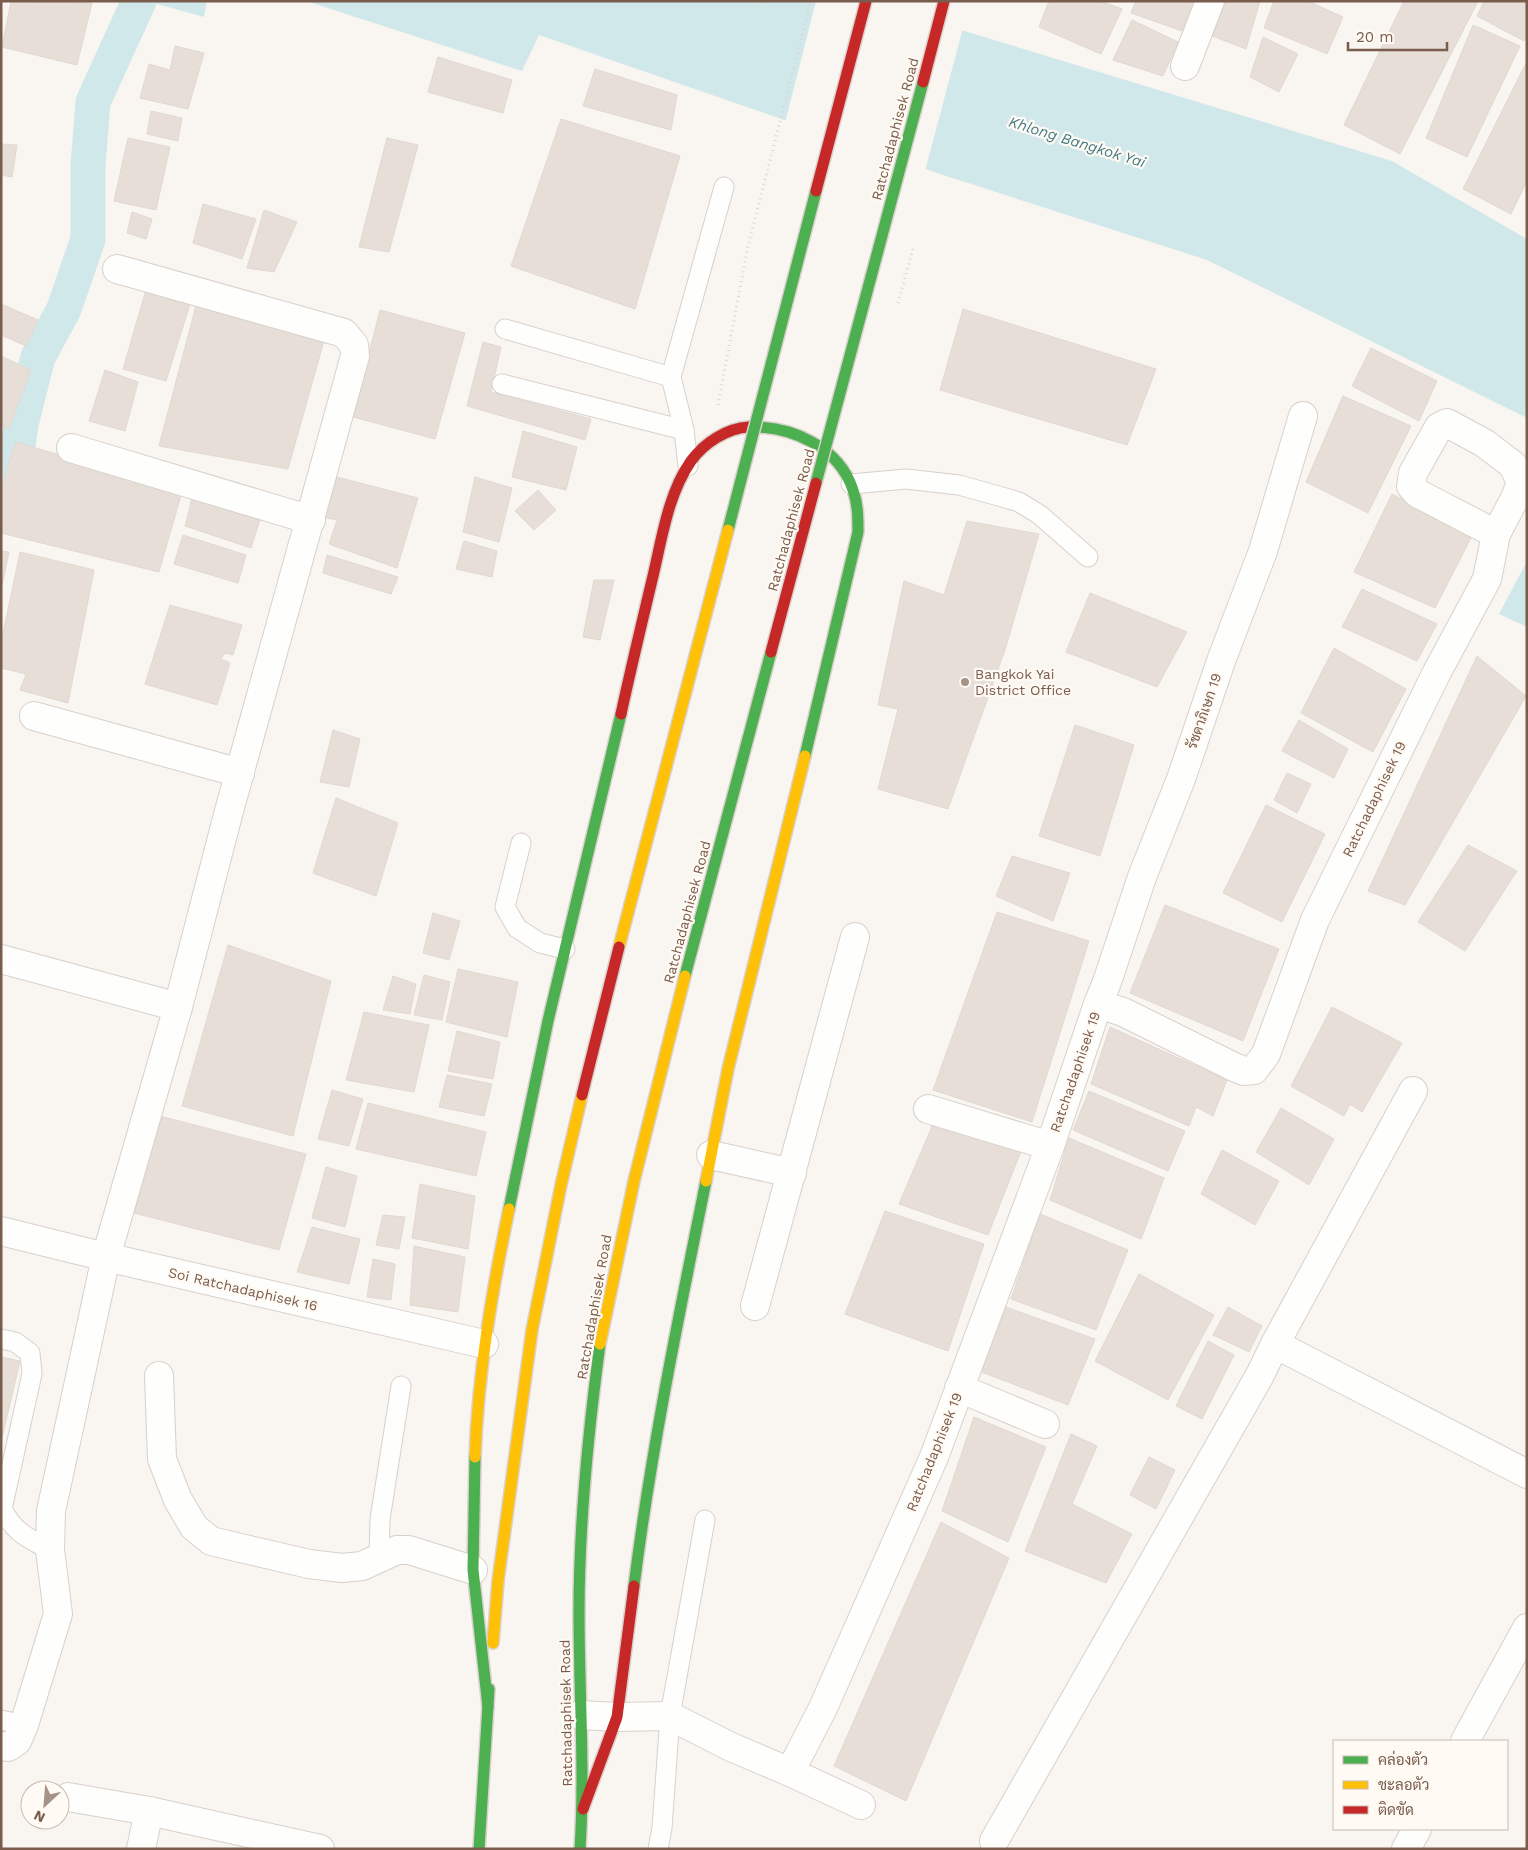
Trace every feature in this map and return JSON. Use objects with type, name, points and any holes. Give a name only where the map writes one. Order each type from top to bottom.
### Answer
[{"type":"main road","points":[[481,1849],[488,1707],[498,1581],[532,1330],[561,1185],[596,1036],[866,1]]},
{"type":"main road","name":"Ratchadaphisek Road","points":[[580,1849],[583,1809],[579,1612],[582,1512],[588,1432],[600,1344],[634,1181],[665,1052],[944,1]]},
{"type":"main road","points":[[488,1707],[473,1570],[476,1426],[484,1344],[493,1286],[548,1020],[666,522],[676,491],[688,466],[710,442],[737,430],[759,426],[794,432],[824,449],[840,466],[851,484],[858,508],[858,532],[728,1069],[678,1318],[640,1535],[617,1717],[583,1809]]},
{"type":"street","points":[[1185,66],[1210,1]]},
{"type":"street","points":[[1,1746],[8,1748],[17,1742],[13,1723],[58,1614],[50,1550],[51,1511],[106,1257],[178,1007],[240,773],[355,356],[354,345],[344,333],[117,268]]},
{"type":"street","name":"รัชดาภิเษก 19","points":[[1098,1004],[1108,982],[1142,877],[1181,778],[1221,661],[1263,551],[1303,416]]},
{"type":"street","points":[[71,448],[311,520]]},
{"type":"street","name":"Ratchadaphisek 19","points":[[790,1772],[823,1708],[934,1457],[1050,1146],[1098,1004],[1123,1012],[1234,1067],[1254,1070],[1260,1064],[1266,1054],[1315,920],[1436,674],[1487,579],[1496,534]]},
{"type":"street","points":[[34,716],[240,773]]},
{"type":"street","points":[[756,1306],[855,937]]},
{"type":"street","points":[[1,959],[178,1007]]},
{"type":"street","points":[[994,1841],[1260,1375],[1413,1091]]},
{"type":"street","points":[[928,1109],[1050,1146]]},
{"type":"street","points":[[711,1155],[792,1173]]},
{"type":"street","name":"Soi Ratchadaphisek 16","points":[[1,1230],[106,1257],[484,1344]]},
{"type":"street","points":[[1275,1344],[1527,1474]]},
{"type":"street","points":[[159,1376],[162,1459],[178,1500],[194,1527],[211,1541],[309,1564],[342,1568],[362,1566],[398,1550],[409,1550],[473,1570]]},
{"type":"street","points":[[959,1388],[1044,1424]]},
{"type":"street","points":[[1466,1740],[1527,1628]]},
{"type":"street","points":[[580,1716],[670,1716],[731,1747],[861,1805]]},
{"type":"street","points":[[70,1797],[148,1811],[320,1849]]},
{"type":"street","points":[[141,1849],[148,1811]]},
{"type":"street","points":[[1406,1849],[1416,1830]]},
{"type":"lane","points":[[688,466],[684,430],[671,377],[724,187]]},
{"type":"lane","points":[[505,330],[671,377]]},
{"type":"lane","points":[[502,384],[684,430]]},
{"type":"lane","points":[[851,484],[906,479],[959,486],[1003,497],[1018,502],[1040,515],[1088,557]]},
{"type":"lane","points":[[521,843],[505,907],[517,928],[540,943],[565,949]]},
{"type":"lane","points":[[1,1339],[15,1342],[30,1353],[32,1374],[2,1510],[9,1522],[20,1534],[50,1550]]},
{"type":"lane","points":[[379,1559],[380,1519],[401,1386]]},
{"type":"lane","points":[[658,1849],[662,1828],[670,1716],[705,1520]]},
{"type":"path","points":[[760,1],[768,4]]},
{"type":"path","points":[[710,442],[748,246],[811,1]]},
{"type":"water","points":[[146,1],[207,1],[204,17]]},
{"type":"water","name":"Khlong Bangkok Yai","points":[[306,1],[866,1],[1392,161],[1527,239],[1527,418],[1207,260],[940,174],[539,35],[522,71]]},
{"type":"water","points":[[1527,561],[1527,627],[1499,614]]},
{"type":"pier","points":[[816,1],[875,1],[963,28],[925,171],[785,123]]},
{"type":"building","points":[[11,1],[92,3],[77,65],[2,47]]},
{"type":"building","points":[[1049,1],[1100,1],[1122,9],[1101,54],[1039,27]]},
{"type":"building","points":[[1136,1],[1193,1],[1182,31],[1131,13]]},
{"type":"building","points":[[1223,1],[1260,1],[1246,49],[1210,35]]},
{"type":"building","points":[[1274,1],[1308,1],[1343,17],[1327,54],[1264,28]]},
{"type":"building","points":[[1404,1],[1478,1],[1400,154],[1344,125]]},
{"type":"building","points":[[1484,1],[1527,1],[1527,36],[1524,41],[1477,16]]},
{"type":"building","points":[[1132,20],[1178,42],[1163,76],[1113,60]]},
{"type":"building","points":[[1473,25],[1520,46],[1467,157],[1426,138]]},
{"type":"building","points":[[1263,37],[1298,54],[1279,92],[1250,77]]},
{"type":"building","points":[[175,46],[204,53],[188,109],[140,98],[149,64],[170,70]]},
{"type":"building","points":[[438,57],[512,80],[503,113],[428,92]]},
{"type":"building","points":[[1527,61],[1527,181],[1511,214],[1463,189]]},
{"type":"building","points":[[595,69],[677,95],[671,130],[583,106]]},
{"type":"building","points":[[151,111],[182,118],[178,141],[147,134]]},
{"type":"building","points":[[561,119],[680,156],[635,309],[511,266]]},
{"type":"building","points":[[128,138],[170,147],[156,210],[114,201]]},
{"type":"building","points":[[387,138],[418,145],[389,252],[359,247]]},
{"type":"building","points":[[1,144],[17,145],[12,177],[1,175]]},
{"type":"building","points":[[203,204],[256,219],[242,259],[193,243]]},
{"type":"building","points":[[264,210],[297,222],[274,272],[247,268]]},
{"type":"building","points":[[132,212],[152,219],[146,239],[127,233]]},
{"type":"building","points":[[146,290],[191,301],[166,381],[123,369]]},
{"type":"building","points":[[197,302],[325,337],[288,469],[159,446]]},
{"type":"building","points":[[1,304],[38,320],[26,346],[1,335]]},
{"type":"building","points":[[963,309],[1156,369],[1127,445],[940,390]]},
{"type":"building","points":[[380,310],[465,333],[435,439],[353,417]]},
{"type":"building","points":[[483,342],[501,347],[491,392],[591,419],[585,440],[467,406]]},
{"type":"building","points":[[1371,348],[1437,381],[1419,421],[1352,386]]},
{"type":"building","points":[[1,356],[31,370],[9,429],[1,426]]},
{"type":"building","points":[[105,370],[138,382],[125,431],[89,421]]},
{"type":"building","points":[[1343,396],[1411,426],[1368,513],[1306,482]]},
{"type":"building","points":[[523,431],[577,447],[566,490],[512,477]]},
{"type":"building","points":[[16,442],[182,492],[159,572],[1,533],[1,487]]},
{"type":"building","points":[[333,476],[418,498],[397,568],[329,544],[337,520],[322,517]]},
{"type":"building","points":[[475,477],[512,488],[499,542],[463,532]]},
{"type":"building","points":[[538,490],[556,510],[534,530],[515,511]]},
{"type":"building","points":[[1392,494],[1472,536],[1435,608],[1354,572]]},
{"type":"building","points":[[192,498],[260,520],[251,548],[185,526]]},
{"type":"building","points":[[967,521],[1039,534],[1005,650],[948,809],[878,789],[898,709],[878,705],[904,581],[944,595]]},
{"type":"building","points":[[183,535],[246,555],[238,583],[174,564]]},
{"type":"building","points":[[464,541],[497,551],[492,577],[456,569]]},
{"type":"building","points":[[1,551],[9,552],[1,590]]},
{"type":"building","points":[[20,552],[94,570],[68,703],[20,690],[26,674],[1,668],[1,643]]},
{"type":"building","points":[[327,555],[398,577],[391,594],[323,573]]},
{"type":"building","points":[[594,580],[614,580],[600,640],[583,637]]},
{"type":"building","points":[[1362,589],[1437,624],[1417,661],[1342,627]]},
{"type":"building","points":[[1090,593],[1187,632],[1157,687],[1066,652]]},
{"type":"building","points":[[170,605],[242,625],[233,655],[225,653],[221,659],[230,663],[217,705],[145,684]]},
{"type":"building","points":[[1334,648],[1406,689],[1373,752],[1301,713]]},
{"type":"building","points":[[1477,656],[1526,696],[1405,905],[1368,891]]},
{"type":"building","points":[[1299,720],[1348,749],[1334,778],[1282,751]]},
{"type":"building","points":[[1075,725],[1134,745],[1100,856],[1039,836]]},
{"type":"building","points":[[333,730],[360,739],[349,787],[320,782]]},
{"type":"building","points":[[1287,773],[1311,784],[1297,813],[1274,800]]},
{"type":"building","points":[[336,798],[398,823],[376,896],[313,873]]},
{"type":"building","points":[[1266,805],[1325,834],[1282,922],[1223,893]]},
{"type":"building","points":[[1468,845],[1517,871],[1465,951],[1418,922]]},
{"type":"building","points":[[1012,856],[1070,873],[1053,921],[996,896]]},
{"type":"building","points":[[1165,905],[1279,949],[1243,1041],[1130,993]]},
{"type":"building","points":[[997,912],[1089,941],[1032,1122],[933,1090]]},
{"type":"building","points":[[433,913],[460,921],[449,960],[423,953]]},
{"type":"building","points":[[228,945],[331,981],[293,1136],[182,1106]]},
{"type":"building","points":[[458,969],[518,982],[507,1037],[446,1022]]},
{"type":"building","points":[[424,975],[450,982],[442,1020],[414,1015]]},
{"type":"building","points":[[393,976],[416,984],[410,1014],[383,1010]]},
{"type":"building","points":[[1332,1007],[1402,1043],[1362,1112],[1350,1104],[1344,1116],[1291,1086]]},
{"type":"building","points":[[364,1012],[429,1025],[414,1092],[346,1080]]},
{"type":"building","points":[[1110,1027],[1227,1080],[1213,1116],[1196,1107],[1189,1126],[1091,1084]]},
{"type":"building","points":[[457,1031],[500,1042],[493,1079],[448,1071]]},
{"type":"building","points":[[447,1075],[492,1084],[484,1116],[439,1107]]},
{"type":"building","points":[[332,1090],[363,1099],[349,1146],[318,1139]]},
{"type":"building","points":[[1089,1091],[1185,1131],[1168,1171],[1073,1130]]},
{"type":"building","points":[[368,1103],[486,1132],[476,1176],[356,1149]]},
{"type":"building","points":[[1281,1108],[1334,1139],[1309,1185],[1256,1152]]},
{"type":"building","points":[[160,1116],[306,1154],[279,1250],[134,1213]]},
{"type":"building","points":[[933,1124],[1021,1151],[988,1235],[899,1204]]},
{"type":"building","points":[[1069,1138],[1164,1178],[1141,1239],[1050,1200]]},
{"type":"building","points":[[1222,1150],[1279,1181],[1255,1225],[1201,1194]]},
{"type":"building","points":[[326,1167],[357,1176],[345,1227],[312,1218]]},
{"type":"building","points":[[420,1184],[475,1196],[468,1249],[412,1238]]},
{"type":"building","points":[[885,1211],[984,1244],[948,1351],[845,1314]]},
{"type":"building","points":[[1040,1214],[1128,1250],[1096,1330],[1011,1299]]},
{"type":"building","points":[[383,1215],[405,1217],[399,1249],[376,1245]]},
{"type":"building","points":[[312,1227],[360,1239],[349,1284],[297,1272]]},
{"type":"building","points":[[414,1246],[465,1257],[458,1312],[410,1305]]},
{"type":"building","points":[[373,1259],[395,1264],[391,1300],[367,1297]]},
{"type":"building","points":[[1139,1274],[1214,1315],[1168,1400],[1095,1361]]},
{"type":"building","points":[[1003,1306],[1095,1339],[1068,1405],[979,1371]]},
{"type":"building","points":[[1228,1307],[1262,1326],[1249,1352],[1213,1335]]},
{"type":"building","points":[[1208,1341],[1234,1355],[1202,1419],[1176,1406]]},
{"type":"building","points":[[1,1357],[20,1361],[1,1442]]},
{"type":"building","points":[[974,1417],[1046,1447],[1008,1542],[942,1511]]},
{"type":"building","points":[[1071,1434],[1097,1446],[1072,1504],[1132,1534],[1106,1583],[1025,1551]]},
{"type":"building","points":[[1149,1457],[1175,1470],[1156,1509],[1130,1495]]},
{"type":"building","points":[[941,1522],[1009,1558],[906,1801],[834,1766]]},
{"type":"waterway","points":[[8,488],[14,476],[21,424],[38,357],[64,309],[88,239],[88,165],[93,102],[139,1]]},
{"type":"traffic: fast","points":[[816,483],[923,82]]},
{"type":"traffic: fast","points":[[728,530],[816,191]]},
{"type":"traffic: fast","points":[[749,427],[781,430],[812,442],[837,462],[846,475],[856,500],[858,532],[805,756]]},
{"type":"traffic: fast","points":[[685,976],[771,652]]},
{"type":"traffic: fast","points":[[509,1209],[548,1021],[621,714]]},
{"type":"traffic: fast","points":[[634,1586],[657,1433],[706,1181]]},
{"type":"traffic: fast","points":[[580,1849],[582,1760],[579,1579],[588,1444],[600,1344]]},
{"type":"traffic: fast","points":[[475,1457],[473,1570],[488,1707]]},
{"type":"traffic: fast","points":[[479,1849],[489,1689]]},
{"type":"traffic: slow","points":[[619,947],[728,530]]},
{"type":"traffic: slow","points":[[706,1181],[728,1069],[805,756]]},
{"type":"traffic: slow","points":[[600,1344],[634,1181],[685,976]]},
{"type":"traffic: slow","points":[[532,1330],[561,1185],[582,1095]]},
{"type":"traffic: slow","points":[[475,1457],[479,1394],[487,1332],[509,1209]]},
{"type":"traffic: slow","points":[[493,1643],[498,1581],[532,1330]]},
{"type":"traffic: jam","points":[[816,191],[866,1]]},
{"type":"traffic: jam","points":[[923,82],[944,1]]},
{"type":"traffic: jam","points":[[621,714],[663,532],[671,502],[683,474],[696,454],[709,443],[724,433],[749,427]]},
{"type":"traffic: jam","points":[[771,652],[816,483]]},
{"type":"traffic: jam","points":[[582,1095],[619,947]]},
{"type":"traffic: jam","points":[[583,1809],[617,1717],[634,1586]]},
{"type":"place","name":"Bangkok Yai District Office","points":[[965,682]]}]
